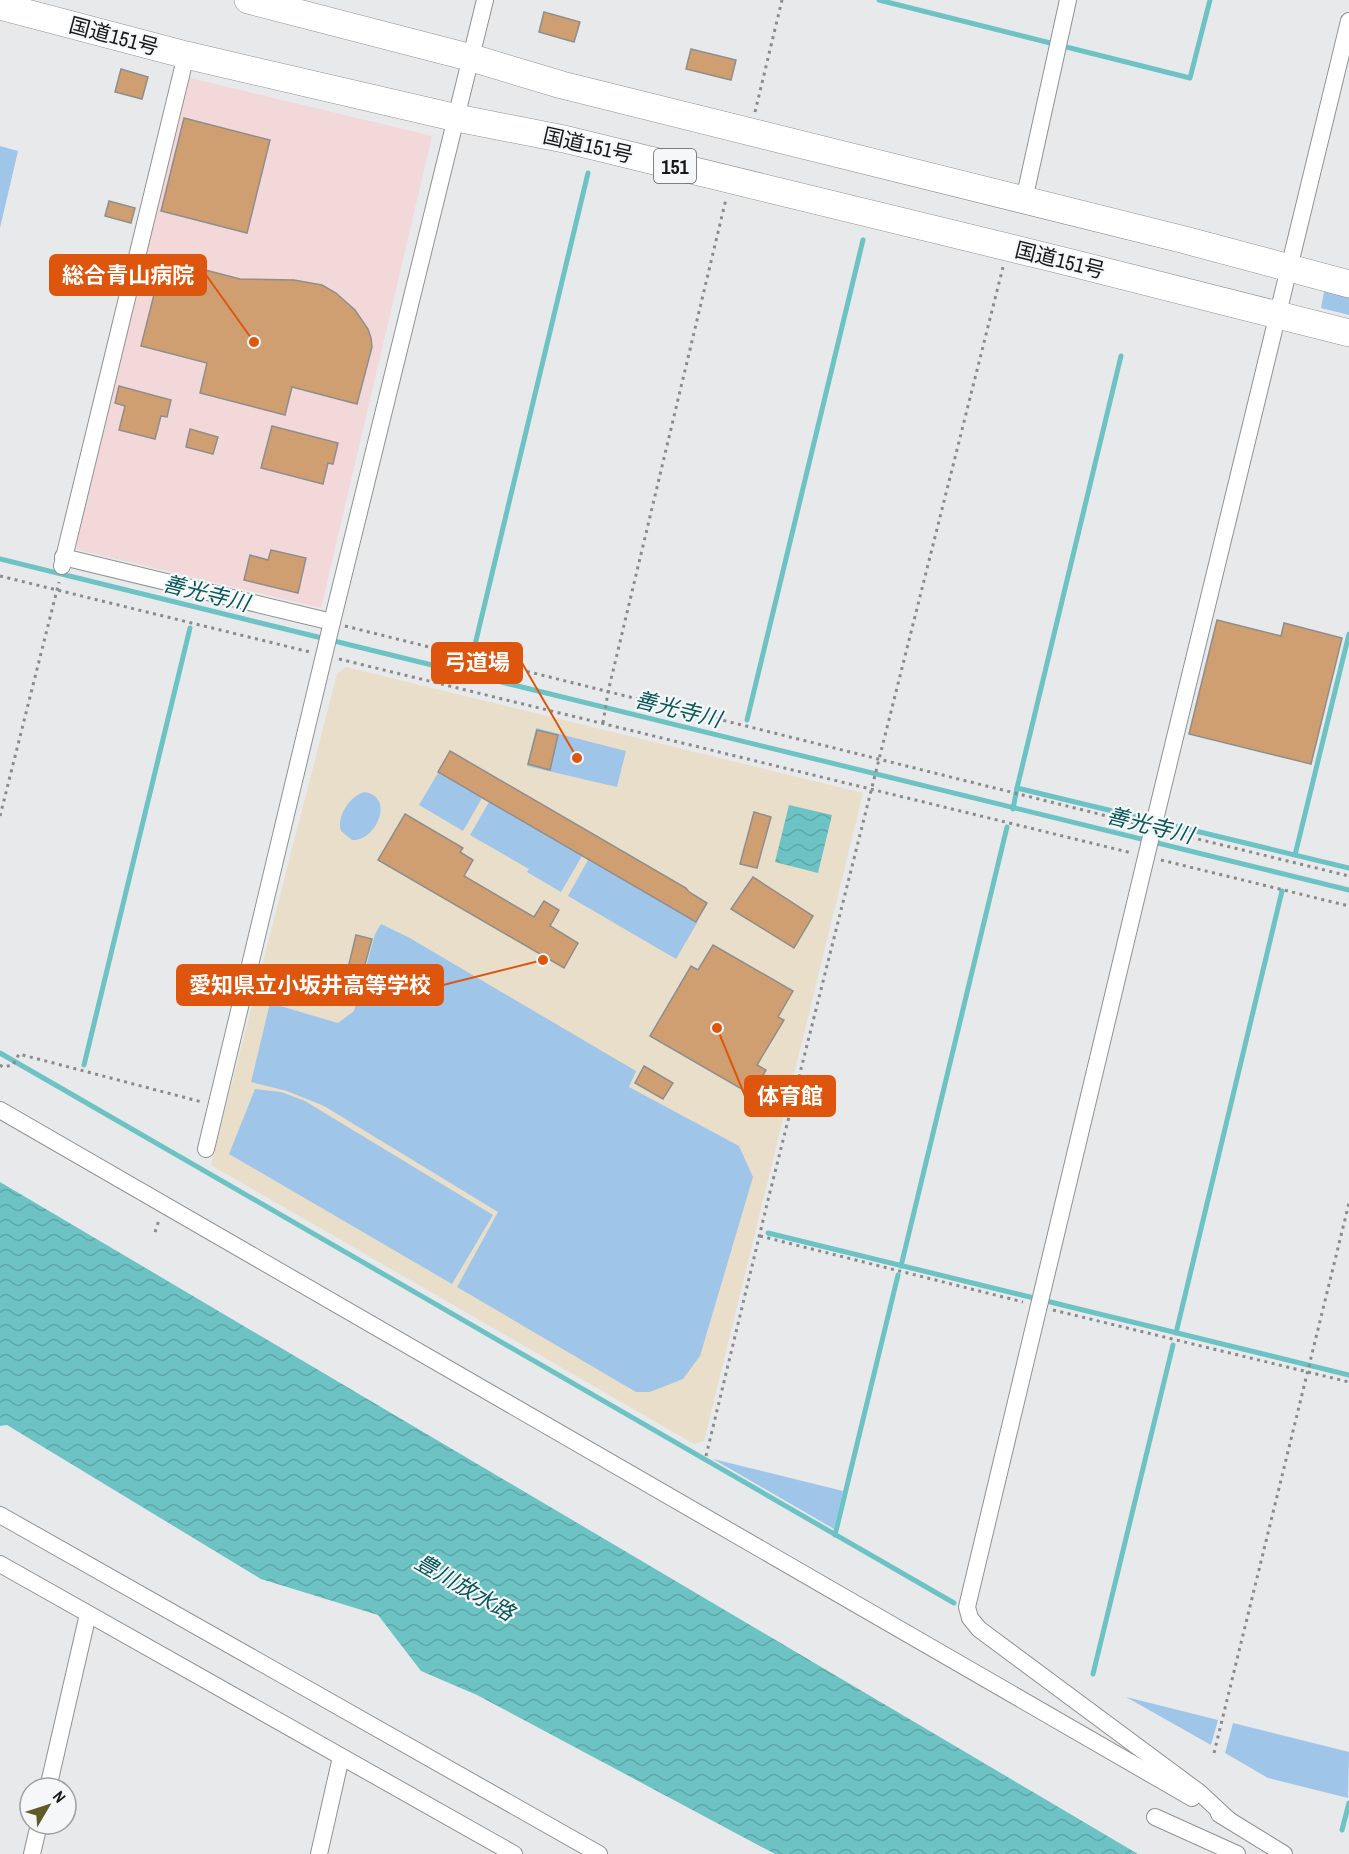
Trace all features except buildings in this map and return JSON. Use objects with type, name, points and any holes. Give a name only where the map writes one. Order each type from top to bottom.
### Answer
[{"type":"highway","name":"151","points":[[248,0],[472,58],[562,85],[1349,284]]},
{"type":"highway","name":"国道151号","points":[[0,6],[186,55],[457,118],[564,139],[731,179],[1349,333]]},
{"type":"street","points":[[206,1149],[485,0]]},
{"type":"street","points":[[1024,200],[1068,0]]},
{"type":"street","points":[[1229,1820],[1200,1793],[979,1629],[968,1613],[969,1600],[1152,831],[1349,21]]},
{"type":"street","points":[[186,55],[63,561],[331,628]]},
{"type":"street","points":[[0,1110],[1229,1820],[1284,1854]]},
{"type":"street","points":[[0,1515],[599,1854]]},
{"type":"street","points":[[0,1564],[514,1854]]},
{"type":"street","points":[[51,1776],[88,1614]]},
{"type":"street","points":[[319,1854],[341,1757]]},
{"type":"street","points":[[1155,1817],[1237,1854]]},
{"type":"street","points":[[32,1854],[36,1836]]},
{"type":"path","points":[[750,132],[782,0]]},
{"type":"path","points":[[603,723],[608,692],[731,179]]},
{"type":"path","points":[[706,1456],[1008,247]]},
{"type":"path","points":[[0,576],[872,790],[1147,854],[1349,906]]},
{"type":"path","points":[[0,816],[58,584]]},
{"type":"path","points":[[331,628],[608,692],[1152,831],[1349,876]]},
{"type":"path","points":[[0,1065],[3,1067],[13,1065],[19,1054],[217,1106]]},
{"type":"path","points":[[1214,1753],[1349,1203]]},
{"type":"path","points":[[760,1236],[1349,1382]]},
{"type":"shaded area","points":[[186,77],[432,136],[321,608],[75,549]]},
{"type":"shaded area","points":[[0,146],[18,151],[0,228]]},
{"type":"shaded area","points":[[1326,282],[1349,288],[1349,315],[1321,308]]},
{"type":"shaded area","points":[[346,667],[863,793],[704,1441],[694,1444],[211,1165],[337,674]]},
{"type":"shaded area","points":[[536,728],[626,751],[617,787],[527,766]]},
{"type":"shaded area","points":[[438,773],[482,798],[463,831],[419,805]]},
{"type":"shaded area","points":[[365,792],[374,796],[379,802],[381,810],[379,819],[368,834],[360,839],[352,840],[341,831],[342,813],[354,797]]},
{"type":"shaded area","points":[[489,802],[582,856],[561,892],[527,872],[529,869],[470,835]]},
{"type":"shaded area","points":[[588,860],[697,923],[676,959],[568,896]]},
{"type":"shaded area","points":[[381,924],[408,937],[636,1071],[629,1087],[739,1146],[753,1177],[700,1356],[683,1379],[650,1392],[636,1392],[457,1287],[498,1212],[324,1106],[287,1091],[251,1082],[270,1003],[338,1023],[354,1011],[375,934]]},
{"type":"shaded area","points":[[255,1089],[281,1092],[305,1101],[493,1215],[452,1284],[229,1154]]},
{"type":"shaded area","points":[[713,1459],[843,1491],[834,1529]]},
{"type":"shaded area","points":[[1126,1697],[1218,1720],[1211,1745]]},
{"type":"shaded area","points":[[1233,1723],[1349,1752],[1348,1798],[1268,1778],[1225,1753]]},
{"type":"water","points":[[789,805],[832,815],[818,873],[775,862]]},
{"type":"water","name":"豊川放水路","points":[[0,1182],[1138,1854],[775,1854],[477,1695],[421,1671],[378,1615],[261,1579],[7,1425],[0,1426]]},
{"type":"waterway","points":[[879,0],[1190,78],[1210,0]]},
{"type":"waterway","points":[[473,653],[588,173]]},
{"type":"waterway","points":[[747,720],[863,240]]},
{"type":"waterway","points":[[1017,788],[1121,356]]},
{"type":"waterway","name":"善光寺川","points":[[0,559],[1349,890]]},
{"type":"waterway","points":[[84,1065],[190,628]]},
{"type":"waterway","points":[[1295,855],[1349,634]]},
{"type":"waterway","points":[[1013,809],[1017,788],[1349,868]]},
{"type":"waterway","points":[[901,1266],[1007,827]]},
{"type":"waterway","points":[[1176,1333],[1282,891]]},
{"type":"waterway","points":[[0,1053],[954,1603]]},
{"type":"waterway","points":[[768,1233],[1349,1375]]},
{"type":"waterway","points":[[835,1535],[898,1275]]},
{"type":"waterway","points":[[1093,1674],[1173,1345]]},
{"type":"waterway","points":[[1342,1830],[1349,1803]]},
{"type":"place","name":"総合青山病院","points":[[254,342]]},
{"type":"place","name":"弓道場","points":[[577,758]]},
{"type":"place","name":"愛知県立小坂井高等学校","points":[[543,960]]},
{"type":"place","name":"体育館","points":[[717,1028]]}]
